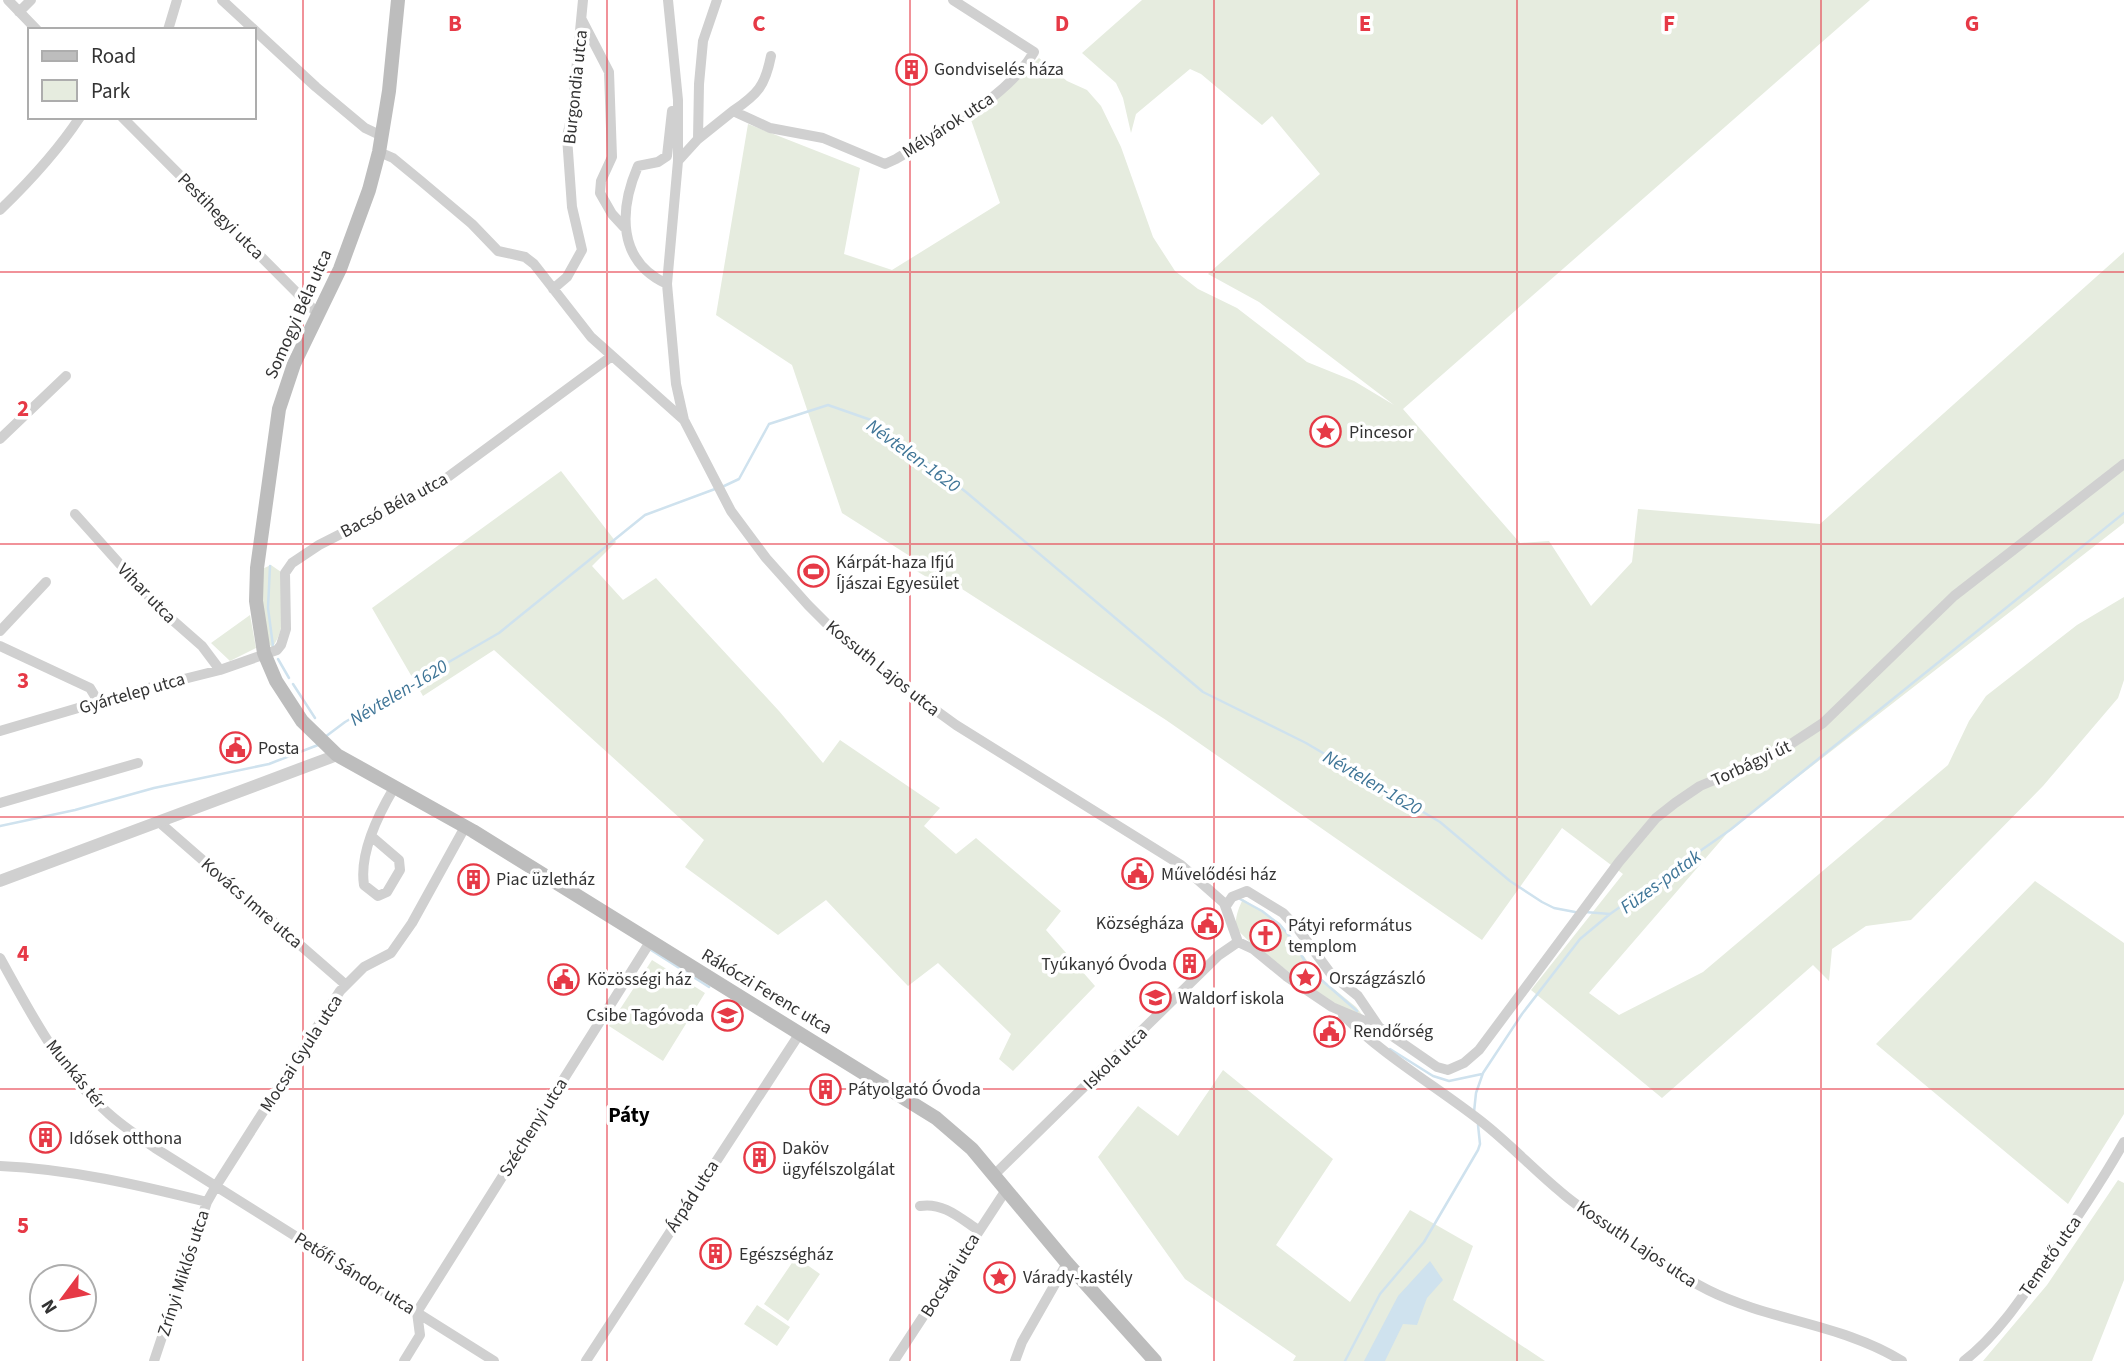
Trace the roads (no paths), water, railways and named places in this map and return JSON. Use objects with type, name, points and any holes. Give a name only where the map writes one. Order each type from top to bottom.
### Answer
[{"type":"main road","name":"Somogyi Béla utca","points":[[302,721],[276,681],[264,653],[256,601],[257,568],[275,430],[294,364],[319,315],[355,230],[379,152],[389,91],[398,0]]},
{"type":"main road","name":"Rákóczi Ferenc utca","points":[[302,721],[329,748],[465,827],[936,1118],[964,1141],[1067,1263],[1155,1361]]},
{"type":"street","points":[[8,0],[35,28]]},
{"type":"street","points":[[19,12],[31,0]]},
{"type":"street","points":[[169,28],[177,0]]},
{"type":"street","points":[[222,0],[252,28]]},
{"type":"street","name":"Burgondia utca","points":[[553,289],[567,277],[582,250],[572,207],[567,137],[583,0]]},
{"type":"street","points":[[668,0],[678,100],[678,161],[667,285],[676,384],[684,420]]},
{"type":"street","points":[[698,139],[703,41],[717,0]]},
{"type":"street","name":"Mélyárok utca","points":[[733,111],[770,128],[823,138],[885,164],[993,96],[1024,68],[1034,52],[953,0]]},
{"type":"street","points":[[582,20],[609,72],[612,157],[601,181],[600,193],[612,214],[624,227]]},
{"type":"street","points":[[256,31],[325,95],[365,128],[382,136]]},
{"type":"street","points":[[678,161],[698,139],[755,95],[765,81],[771,56]]},
{"type":"street","points":[[667,285],[643,268],[629,243],[624,227],[628,195],[638,166],[658,162],[667,156],[674,66]]},
{"type":"street","points":[[2,203],[38,173],[79,119]]},
{"type":"street","name":"Pestihegyi utca","points":[[124,119],[319,315]]},
{"type":"street","points":[[379,152],[393,158],[412,173],[498,250],[525,257],[534,264],[591,337],[612,356]]},
{"type":"street","name":"Kossuth Lajos utca","points":[[612,356],[684,420],[731,512],[766,558],[841,638],[956,725],[1232,899]]},
{"type":"street","name":"Bacsó Béla utca","points":[[264,653],[276,650],[284,636],[285,573],[292,563],[319,545],[437,485],[612,356]]},
{"type":"street","points":[[0,439],[66,376]]},
{"type":"street","name":"Torbágyi út","points":[[1448,1069],[1464,1063],[1479,1050],[1643,832],[1675,803],[1719,777],[1774,755],[1823,723],[1954,596],[2124,464]]},
{"type":"street","name":"Vihar utca","points":[[75,514],[160,610],[202,646],[220,670]]},
{"type":"street","points":[[0,631],[46,582]]},
{"type":"street","points":[[0,646],[90,688],[99,703]]},
{"type":"street","name":"Gyártelep utca","points":[[0,731],[136,691],[220,670],[264,653]]},
{"type":"street","points":[[0,881],[159,822],[329,748]]},
{"type":"street","points":[[0,803],[138,763]]},
{"type":"street","points":[[371,836],[399,860],[400,865],[387,892],[378,896],[363,885],[362,876],[371,836],[376,817],[394,788]]},
{"type":"street","name":"Kovács Imre utca","points":[[159,822],[346,985]]},
{"type":"street","name":"Mocsai Gyula utca","points":[[216,1186],[332,1003],[363,967],[391,953],[412,923],[465,827]]},
{"type":"street","name":"Kossuth Lajos utca","points":[[1232,899],[1247,891],[1283,914],[1298,929],[1331,974],[1358,996],[1380,1027]]},
{"type":"street","name":"Kossuth Lajos utca","points":[[1232,899],[1238,942],[1252,949],[1286,976],[1339,1011],[1380,1027],[1437,1067],[1448,1069]]},
{"type":"street","name":"Széchenyi utca","points":[[417,1312],[650,942]]},
{"type":"street","name":"Iskola utca","points":[[994,1175],[1219,955],[1238,942]]},
{"type":"street","name":"Munkás tér","points":[[0,958],[41,1030],[107,1113],[155,1149],[216,1186]]},
{"type":"street","name":"Kossuth Lajos utca","points":[[1339,1011],[1358,1031],[1398,1063],[1482,1122],[1562,1194],[1660,1263],[1707,1290],[1745,1306],[1861,1339],[1902,1361]]},
{"type":"street","name":"Árpád utca","points":[[586,1361],[800,1033]]},
{"type":"street","points":[[1440,1090],[1448,1069]]},
{"type":"street","name":"Temető utca","points":[[1964,1361],[1977,1351],[2034,1280],[2108,1171],[2124,1142]]},
{"type":"street","points":[[0,1166],[53,1170],[147,1187],[207,1202]]},
{"type":"street","name":"Petőfi Sándor utca","points":[[216,1186],[494,1361]]},
{"type":"street","name":"Zrínyi Miklós utca","points":[[153,1361],[207,1202],[216,1186]]},
{"type":"street","name":"Bocskai utca","points":[[894,1361],[1006,1190]]},
{"type":"street","points":[[920,1206],[930,1205],[951,1211],[978,1230]]},
{"type":"street","points":[[1014,1361],[1067,1263]]},
{"type":"street","points":[[404,1361],[420,1335],[417,1312]]},
{"type":"water","points":[[1430,1261],[1443,1280],[1427,1298],[1417,1325],[1403,1324],[1385,1361],[1364,1361],[1398,1296]]},
{"type":"waterway","name":"Névtelen-1620","points":[[722,487],[739,479],[769,424],[828,405],[871,420],[966,492],[1203,692],[1306,743],[1440,822],[1510,881],[1554,908],[1575,912]]},
{"type":"waterway","name":"Névtelen-1620","points":[[325,737],[345,722],[499,633],[645,515],[715,489]]},
{"type":"waterway","name":"Füzes-patak","points":[[1474,1112],[1476,1093],[1483,1073],[1522,1014],[1580,939],[1610,914],[1730,830],[2124,513]]},
{"type":"waterway","points":[[270,566],[268,608],[273,646]]},
{"type":"waterway","points":[[278,659],[289,678]]},
{"type":"waterway","points":[[293,684],[315,718]]},
{"type":"waterway","name":"Névtelen-1620","points":[[0,826],[75,810],[154,788],[269,764],[318,745]]},
{"type":"waterway","points":[[1240,899],[1280,925],[1292,939],[1310,970],[1357,1011]]},
{"type":"waterway","name":"Névtelen-1620","points":[[1585,912],[1610,914]]},
{"type":"waterway","points":[[651,950],[709,987]]},
{"type":"waterway","points":[[1390,1049],[1433,1076],[1449,1081],[1482,1074]]},
{"type":"waterway","name":"Füzes-patak","points":[[1345,1361],[1380,1294],[1424,1242],[1478,1150],[1478,1125]]},
{"type":"place","name":"Gondviselés háza","points":[[911,69]]},
{"type":"place","name":"Pincesor","points":[[1326,432]]},
{"type":"place","name":"Kárpát-haza Ifjú Íjászai Egyesület","points":[[813,572]]},
{"type":"place","name":"Posta","points":[[235,748]]},
{"type":"place","name":"Művelődési ház","points":[[1138,874]]},
{"type":"place","name":"Piac üzletház","points":[[473,879]]},
{"type":"place","name":"Községháza","points":[[1207,923]]},
{"type":"place","name":"Pátyi református templom","points":[[1265,935]]},
{"type":"place","name":"Tyúkanyó Óvoda","points":[[1190,964]]},
{"type":"place","name":"Országzászló","points":[[1306,978]]},
{"type":"place","name":"Közösségi ház","points":[[564,979]]},
{"type":"place","name":"Waldorf iskola","points":[[1155,998]]},
{"type":"place","name":"Csibe Tagóvoda","points":[[727,1015]]},
{"type":"place","name":"Rendőrség","points":[[1330,1031]]},
{"type":"place","name":"Pátyolgató Óvoda","points":[[825,1089]]},
{"type":"place","name":"Idősek otthona","points":[[46,1138]]},
{"type":"place","name":"Daköv ügyfélszolgálat","points":[[759,1158]]},
{"type":"place","name":"Egészségház","points":[[716,1254]]},
{"type":"place","name":"Várady-kastély","points":[[1000,1277]]},
{"type":"district","name":"Páty","points":[[629,1115]]}]
